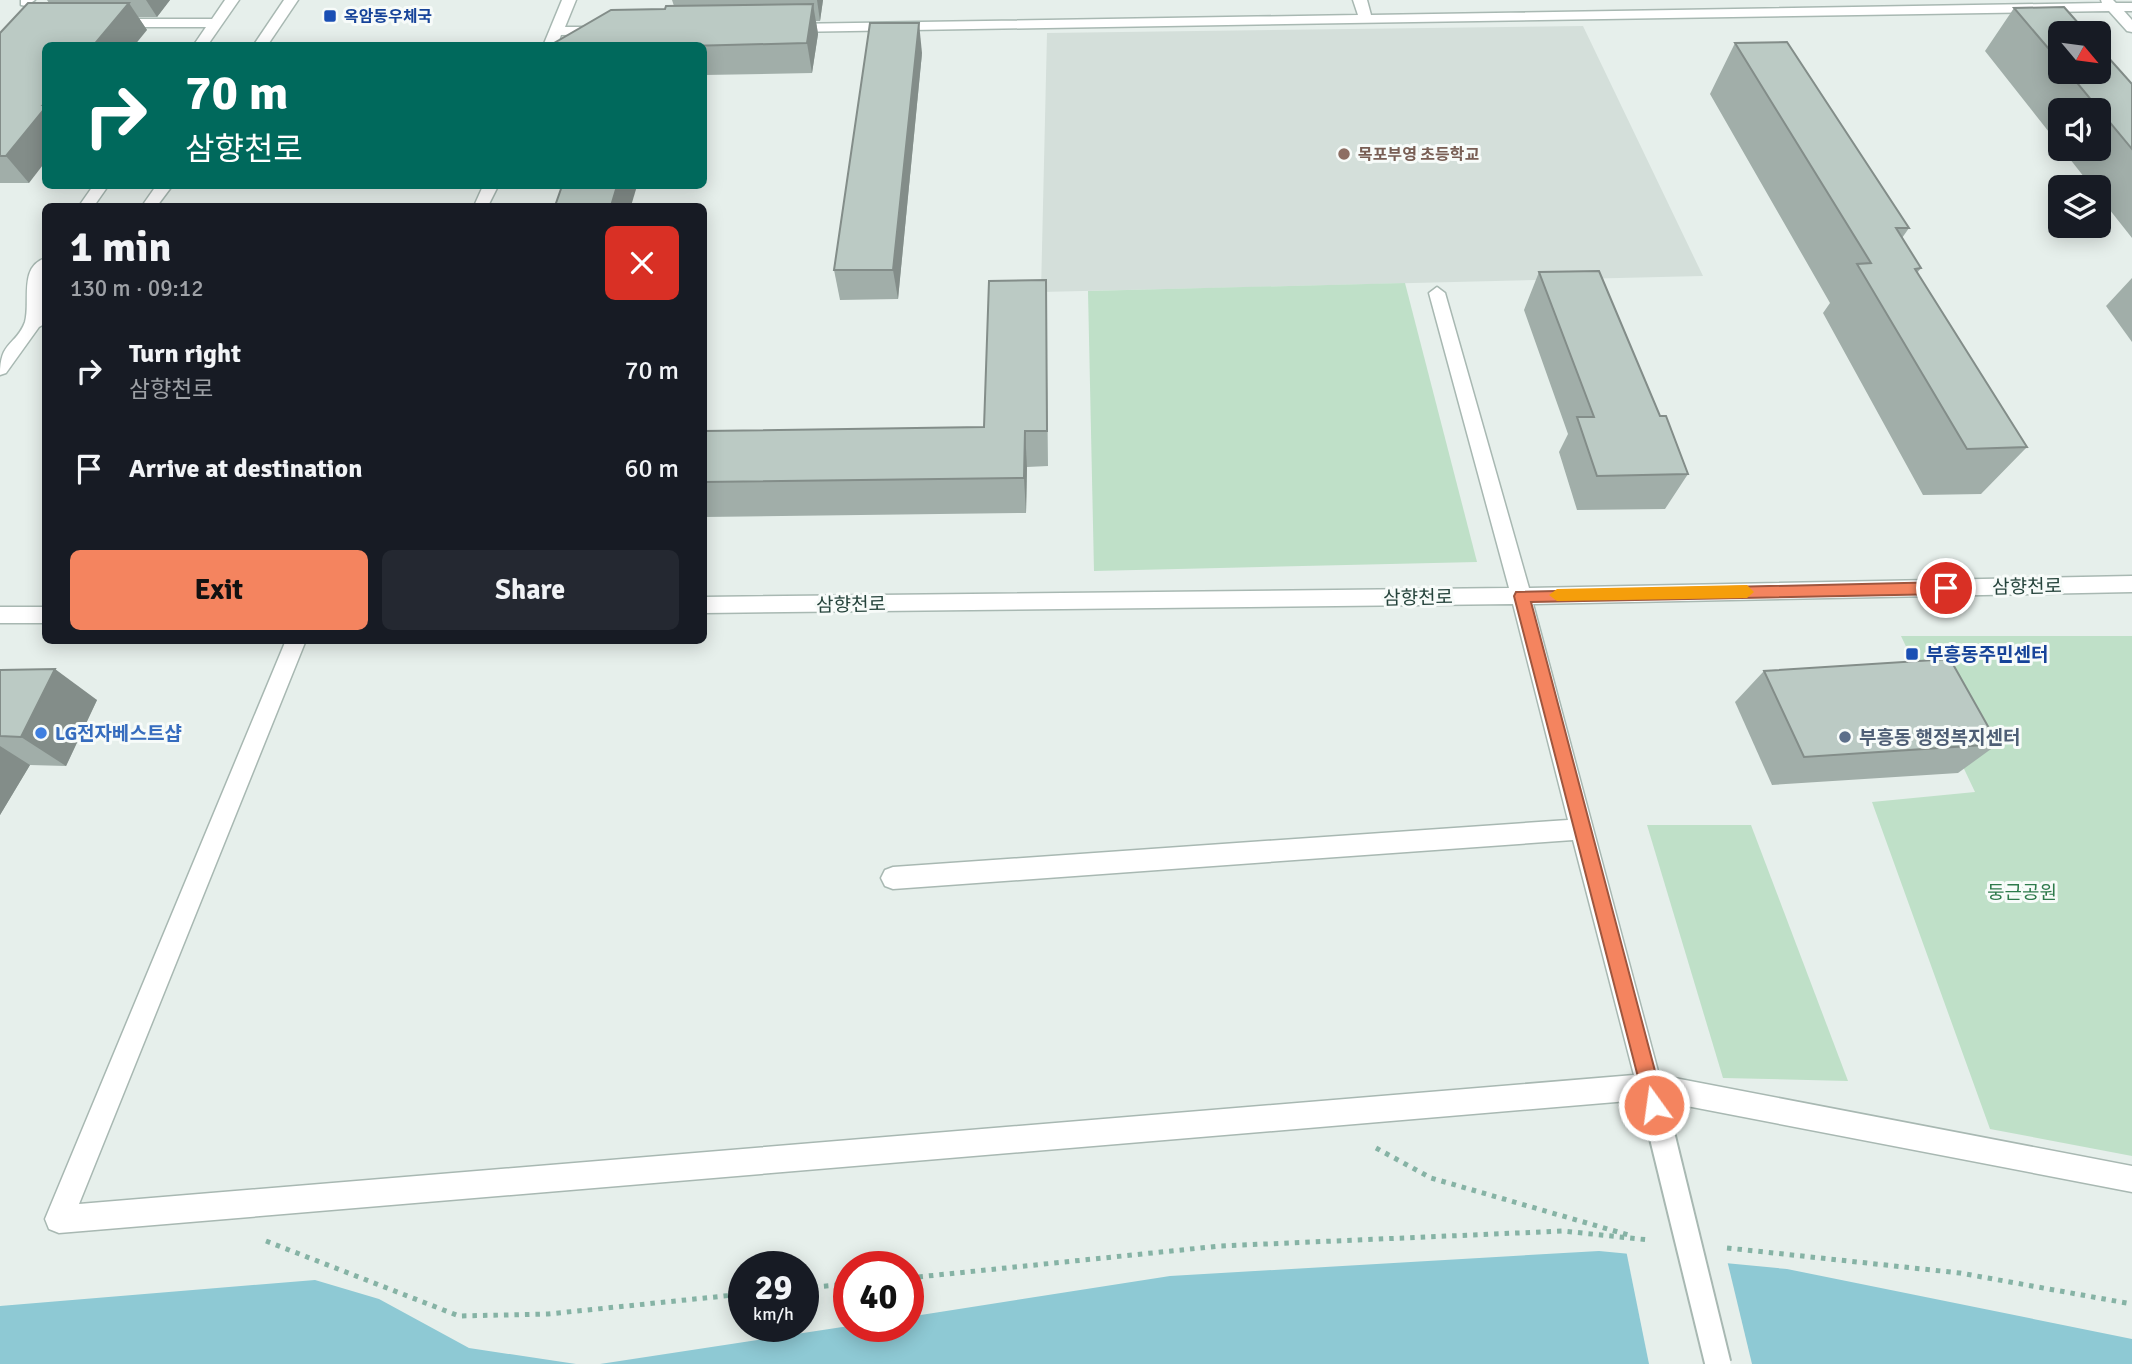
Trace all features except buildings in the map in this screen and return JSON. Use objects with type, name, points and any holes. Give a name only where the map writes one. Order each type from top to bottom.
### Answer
[{"type":"street","points":[[203,42],[232,0]]},
{"type":"street","points":[[263,42],[291,0]]},
{"type":"street","points":[[552,42],[569,0]]},
{"type":"street","points":[[1360,0],[1366,21]]},
{"type":"street","points":[[2110,4],[2132,28]]},
{"type":"street","points":[[776,29],[1366,21],[2110,4],[2132,7]]},
{"type":"street","points":[[106,23],[216,23]]},
{"type":"street","points":[[556,31],[624,30]]},
{"type":"street","points":[[0,369],[39,318],[36,276],[42,268]]},
{"type":"street","points":[[1437,293],[1521,596],[1650,1086],[1718,1364]]},
{"type":"street","name":"삼향천로","points":[[707,605],[1521,596],[2132,584]]},
{"type":"street","points":[[0,615],[42,615]]},
{"type":"street","points":[[294,644],[59,1219],[1650,1086],[2132,1179]]},
{"type":"street","points":[[893,878],[1582,829]]},
{"type":"path","points":[[1371,1146],[1431,1178],[1643,1240]]},
{"type":"path","points":[[924,1276],[1220,1246],[1563,1231],[1657,1241]]},
{"type":"path","points":[[257,1238],[459,1316],[548,1314],[728,1296]]},
{"type":"path","points":[[1726,1248],[1960,1273],[2132,1304]]},
{"type":"shaded area","name":"목포부영 초등학교","points":[[1583,26],[1703,276],[1041,292],[1047,33]]},
{"type":"green space","points":[[1405,283],[1477,562],[1094,571],[1088,291]]},
{"type":"green space","name":"둥근공원","points":[[1901,636],[2132,636],[2132,1156],[1990,1129],[1872,802],[1975,792]]},
{"type":"green space","points":[[1647,825],[1751,825],[1848,1081],[1723,1078]]},
{"type":"water","points":[[1599,1251],[1787,1269],[2132,1339],[2132,1364],[600,1364],[744,1342],[819,1342],[819,1331],[833,1328],[833,1342],[924,1342],[924,1314],[1170,1276]]},
{"type":"water","points":[[315,1280],[379,1299],[469,1348],[576,1364],[0,1364],[0,1306]]},
{"type":"pier","points":[[1626,1250],[1727,1260],[1752,1364],[1649,1364]]},
{"type":"slow traffic","points":[[1557,595],[1747,592]]},
{"type":"place","name":"옥암동우체국","points":[[330,16]]},
{"type":"place","name":"목포부영 초등학교","points":[[1344,154]]},
{"type":"place","name":"부흥동주민센터","points":[[1912,654]]},
{"type":"place","name":"LG전자베스트샵","points":[[41,733]]},
{"type":"place","name":"부흥동 행정복지센터","points":[[1845,737]]},
{"type":"route","points":[[1654,1105],[1521,596],[1946,588]]}]
